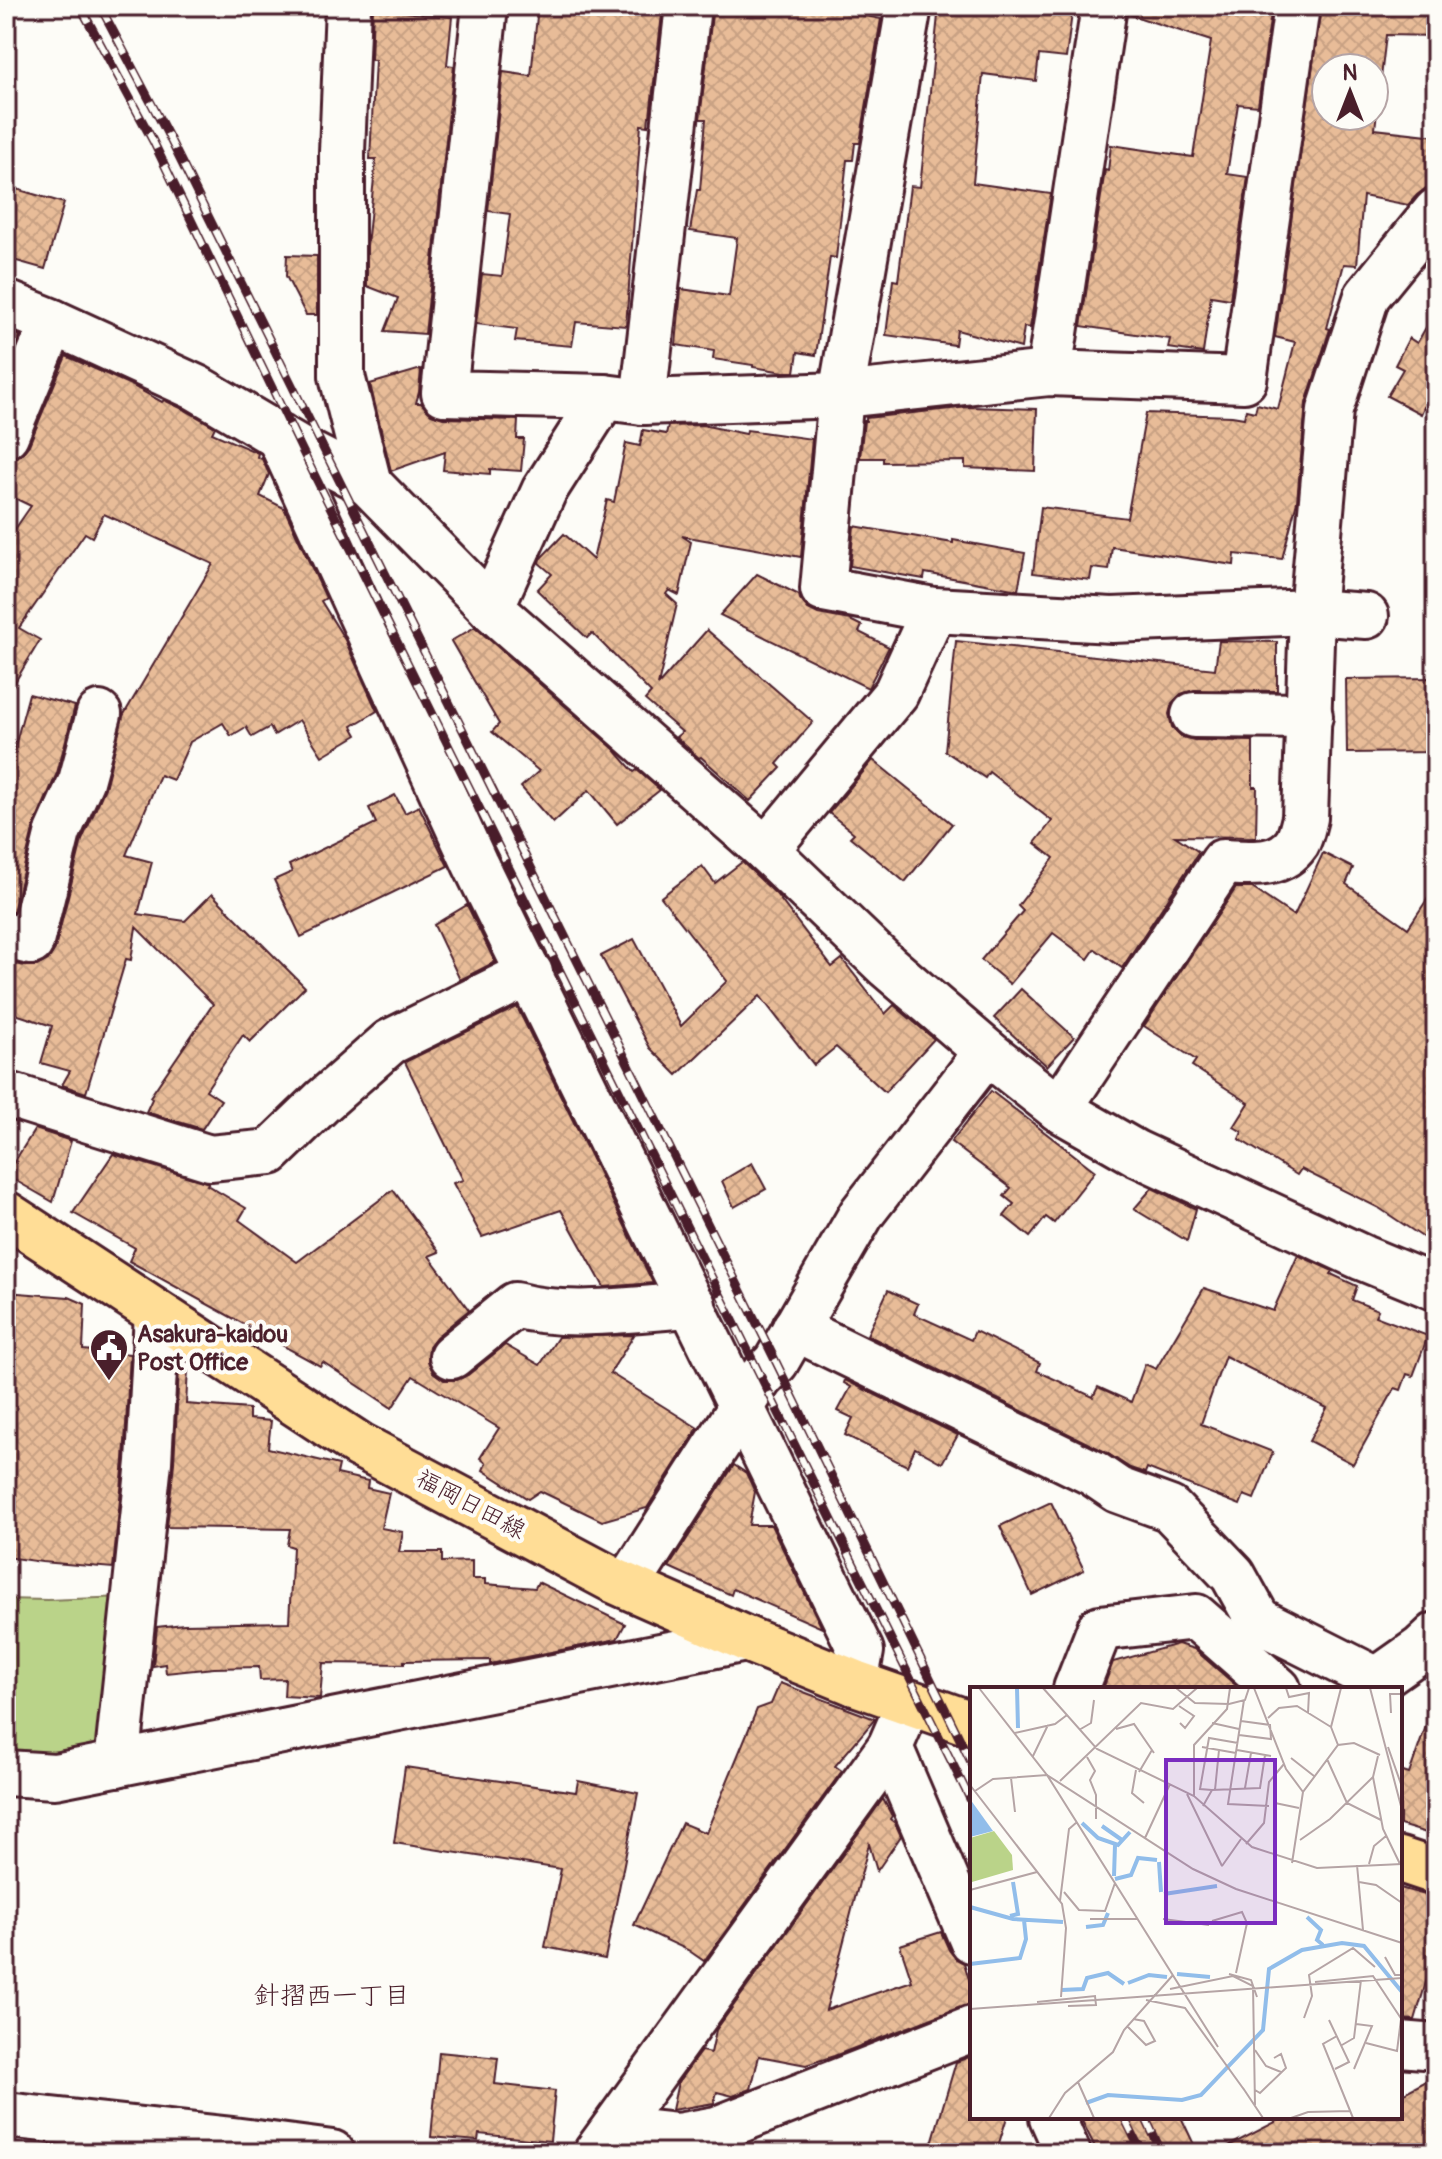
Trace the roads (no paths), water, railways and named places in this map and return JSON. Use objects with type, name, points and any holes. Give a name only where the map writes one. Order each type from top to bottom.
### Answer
[{"type":"main road","name":"福岡日田線","points":[[6,1214],[359,1445],[627,1586],[855,1683],[970,1723]]},
{"type":"main road","points":[[1402,1861],[1436,1872]]},
{"type":"street","points":[[348,6],[342,152],[342,376],[369,484]]},
{"type":"street","points":[[485,6],[444,393],[624,399],[841,395],[1049,373],[1244,380],[1297,6]]},
{"type":"street","points":[[491,608],[544,491],[624,399],[688,6]]},
{"type":"street","points":[[909,6],[841,395],[823,589],[934,610],[1112,620],[1312,612],[1366,616]]},
{"type":"street","points":[[1049,373],[1104,6]]},
{"type":"street","points":[[1059,1109],[1223,862],[1281,860],[1298,842],[1305,818],[1312,612],[1330,410],[1367,296],[1436,211]]},
{"type":"street","points":[[6,303],[197,388],[369,484],[491,608],[766,850],[887,966],[1059,1109],[1136,1153],[1363,1258],[1436,1288]]},
{"type":"street","points":[[6,435],[53,322]]},
{"type":"street","points":[[279,436],[475,864],[861,1651],[855,1683]]},
{"type":"street","points":[[766,850],[896,693],[934,610]]},
{"type":"street","points":[[6,936],[31,942],[58,832],[81,781],[99,714]]},
{"type":"street","points":[[1194,715],[1310,716]]},
{"type":"street","points":[[6,1094],[210,1158],[270,1152],[390,1042],[530,973]]},
{"type":"street","points":[[627,1586],[760,1378],[776,1362],[862,1213],[987,1052]]},
{"type":"street","points":[[452,1356],[515,1305],[533,1310],[574,1313],[693,1305]]},
{"type":"street","points":[[117,1764],[149,1462],[157,1314]]},
{"type":"street","points":[[795,1328],[1093,1473],[1118,1490],[1170,1509],[1233,1575],[1258,1620],[1375,1685],[1436,1635]]},
{"type":"street","points":[[1077,1687],[1100,1628],[1196,1617],[1276,1687]]},
{"type":"street","points":[[6,1773],[55,1776],[746,1639]]},
{"type":"street","points":[[605,2141],[890,1747],[909,1703]]},
{"type":"street","points":[[890,1747],[970,1935]]},
{"type":"street","points":[[605,2141],[678,2136],[717,2129],[970,2030]]},
{"type":"street","points":[[1402,2044],[1436,2047]]},
{"type":"street","points":[[6,2115],[332,2153]]},
{"type":"street","points":[[1053,2119],[1068,2153]]},
{"type":"waterway","points":[[1423,1672],[1436,1678]]},
{"type":"railway","points":[[80,6],[153,141],[302,450],[970,1799]]},
{"type":"railway","points":[[100,6],[167,133],[970,1760]]},
{"type":"railway","points":[[1125,2119],[1142,2153]]},
{"type":"railway","points":[[1146,2119],[1162,2153]]},
{"type":"place","name":"Asakura-kaidou Post Office","points":[[109,1382]]},
{"type":"district","name":"針摺西一丁目","points":[[332,1995]]}]
